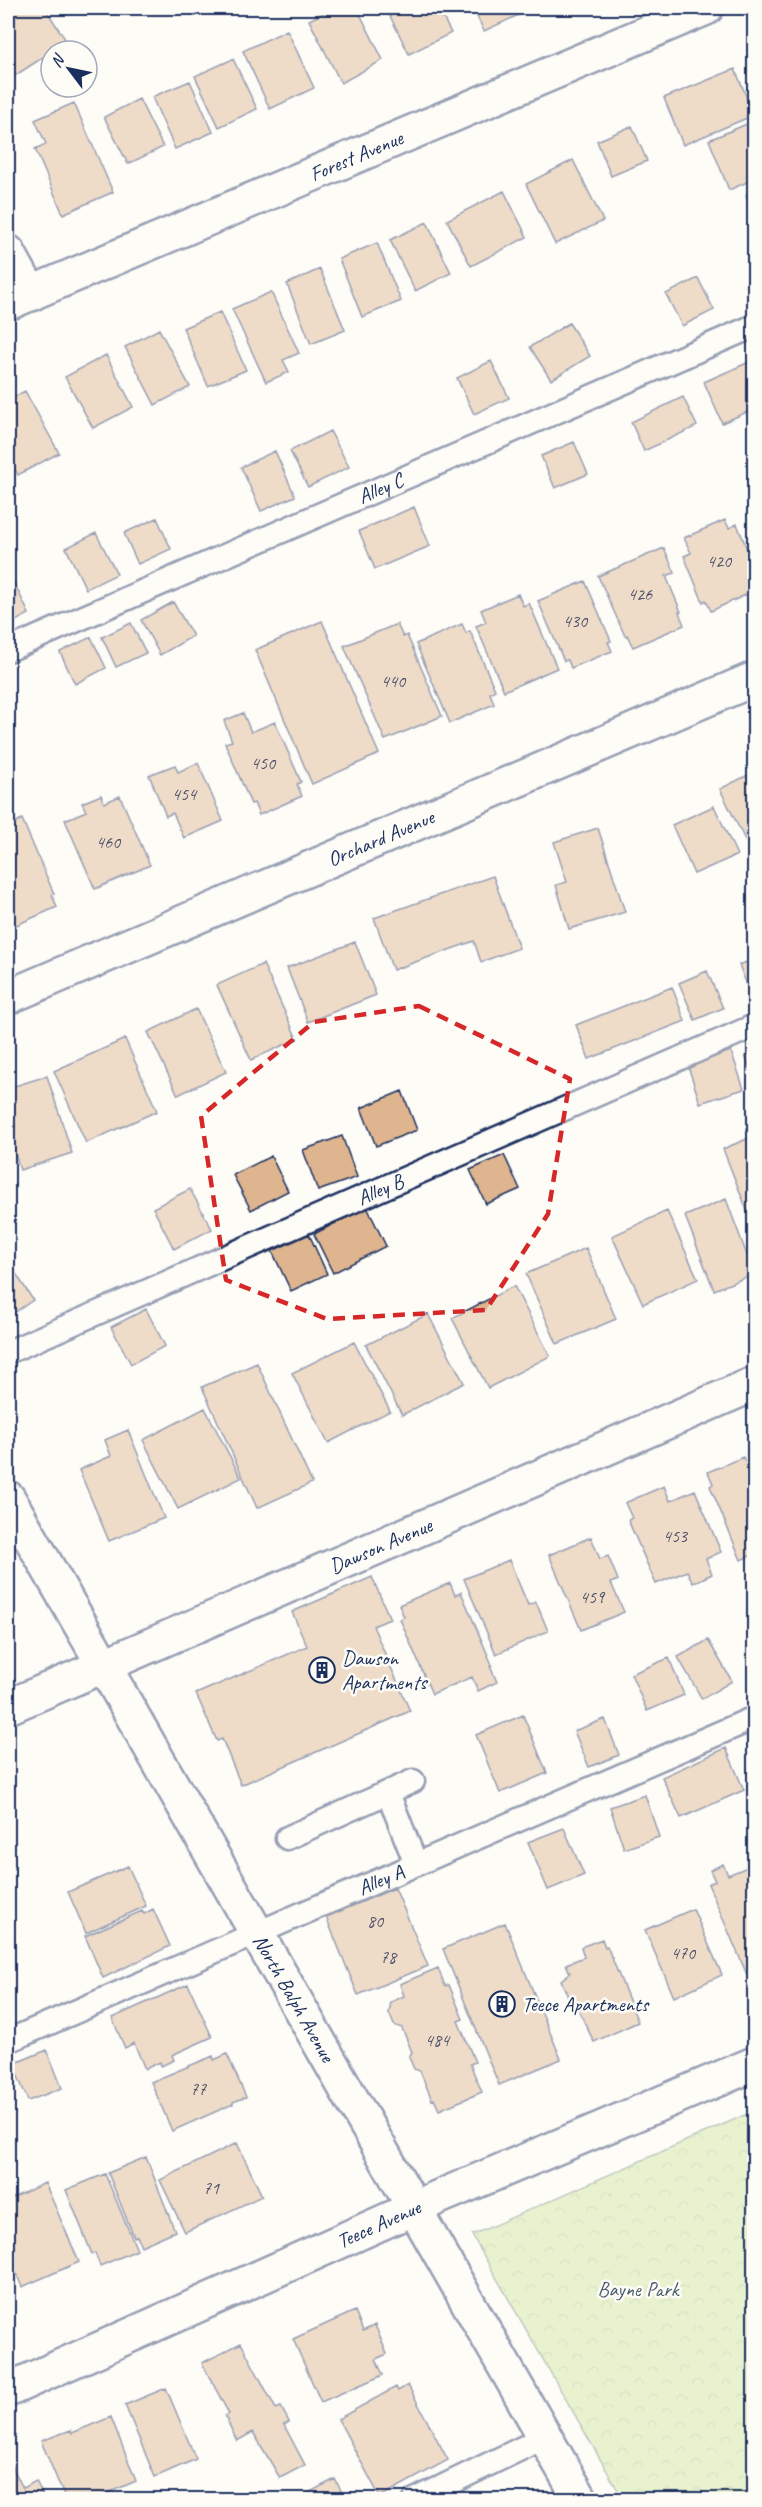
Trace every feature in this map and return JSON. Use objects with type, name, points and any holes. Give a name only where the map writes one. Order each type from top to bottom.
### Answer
[{"type":"street","name":"Forest Avenue","points":[[19,298],[706,8]]},
{"type":"street","points":[[8,252],[19,298]]},
{"type":"street","name":"Orchard Avenue","points":[[8,997],[754,679]]},
{"type":"street","name":"Dawson Avenue","points":[[8,1707],[754,1384]]},
{"type":"street","name":"North Balph Avenue","points":[[8,1497],[412,2209],[581,2499]]},
{"type":"street","name":"Teece Avenue","points":[[8,2390],[412,2209],[754,2064]]},
{"type":"lane","name":"Alley C","points":[[8,650],[754,326]]},
{"type":"lane","name":"Alley B","points":[[8,1352],[754,1026]]},
{"type":"lane","name":"Alley A","points":[[8,2041],[754,1718]]},
{"type":"lane","points":[[286,1838],[413,1781]]},
{"type":"lane","points":[[388,1793],[416,1864]]},
{"type":"lane","points":[[415,2499],[545,2436]]},
{"type":"highlighted area","points":[[419,1006],[570,1079],[548,1214],[486,1310],[327,1319],[226,1280],[201,1116],[314,1022]]},
{"type":"green space","name":"Bayne Park","points":[[754,2111],[754,2499],[623,2499],[472,2235]]},
{"type":"building","points":[[45,8],[65,39],[39,39],[39,60],[8,80],[8,9]]},
{"type":"building","points":[[334,8],[357,8],[383,60],[341,83],[309,20]]},
{"type":"building","points":[[386,8],[438,8],[451,33],[409,54]]},
{"type":"building","points":[[473,8],[520,8],[523,13],[484,31]]},
{"type":"building","points":[[287,30],[314,88],[270,109],[243,51]]},
{"type":"building","points":[[233,59],[257,109],[219,127],[195,76]]},
{"type":"building","points":[[735,69],[754,115],[683,145],[664,98]]},
{"type":"building","points":[[190,81],[213,132],[175,149],[152,97]]},
{"type":"building","points":[[139,99],[163,147],[128,164],[104,117]]},
{"type":"building","points":[[74,103],[113,192],[63,214],[35,149],[46,144],[35,120]]},
{"type":"building","points":[[754,121],[754,179],[729,190],[709,140]]},
{"type":"building","points":[[632,126],[647,161],[611,176],[597,141]]},
{"type":"building","points":[[573,160],[603,221],[555,244],[526,184]]},
{"type":"building","points":[[504,191],[527,237],[471,266],[447,220]]},
{"type":"building","points":[[754,191],[754,214],[746,195]]},
{"type":"building","points":[[427,222],[451,273],[415,291],[390,240]]},
{"type":"building","points":[[377,243],[401,301],[362,317],[339,259]]},
{"type":"building","points":[[320,269],[345,330],[311,344],[287,284]]},
{"type":"building","points":[[698,278],[714,310],[682,326],[666,294]]},
{"type":"building","points":[[271,292],[299,353],[283,360],[289,372],[266,382],[232,309]]},
{"type":"building","points":[[220,312],[246,370],[208,386],[183,328]]},
{"type":"building","points":[[569,323],[590,356],[551,380],[530,347]]},
{"type":"building","points":[[159,329],[190,387],[155,405],[125,347]]},
{"type":"building","points":[[106,355],[133,407],[93,428],[65,377]]},
{"type":"building","points":[[754,360],[754,409],[722,423],[704,382]]},
{"type":"building","points":[[491,361],[509,398],[474,414],[457,378]]},
{"type":"building","points":[[25,391],[59,453],[18,475],[8,455],[8,400]]},
{"type":"building","points":[[683,397],[697,426],[644,451],[631,422]]},
{"type":"building","points":[[330,431],[349,467],[308,487],[290,451]]},
{"type":"building","points":[[574,442],[588,474],[555,488],[541,456]]},
{"type":"building","points":[[275,451],[295,496],[261,511],[241,467]]},
{"type":"building","points":[[414,507],[430,546],[375,569],[359,531]]},
{"type":"building","points":[[157,518],[171,549],[138,564],[124,533]]},
{"type":"building","points":[[725,520],[729,528],[737,524],[754,566],[754,591],[711,611],[706,600],[703,602],[684,556],[691,553],[684,538]]},
{"type":"building","points":[[96,533],[117,574],[86,589],[66,548]]},
{"type":"building","points":[[664,548],[675,573],[666,576],[684,625],[633,647],[627,635],[625,636],[598,576]]},
{"type":"building","points":[[11,576],[29,614],[8,625],[8,578]]},
{"type":"building","points":[[585,581],[611,641],[608,642],[612,651],[571,668],[568,660],[564,661],[538,601]]},
{"type":"building","points":[[518,594],[523,606],[529,603],[557,668],[504,691],[476,626],[486,622],[481,610]]},
{"type":"building","points":[[173,602],[193,636],[160,655],[141,620]]},
{"type":"building","points":[[322,621],[379,754],[312,784],[255,650]]},
{"type":"building","points":[[131,623],[146,653],[116,667],[102,637]]},
{"type":"building","points":[[397,624],[403,637],[407,635],[442,716],[385,740],[344,646]]},
{"type":"building","points":[[462,624],[466,633],[470,631],[495,690],[490,693],[494,704],[450,723],[416,644]]},
{"type":"building","points":[[91,637],[106,668],[75,684],[60,652]]},
{"type":"building","points":[[243,713],[251,732],[275,722],[301,782],[297,784],[302,796],[259,815],[254,803],[251,804],[225,743],[232,741],[224,721]]},
{"type":"building","points":[[198,763],[223,821],[184,838],[173,813],[166,816],[149,775],[175,765],[178,772]]},
{"type":"building","points":[[754,772],[754,848],[750,850],[720,789]]},
{"type":"building","points":[[101,795],[104,803],[120,796],[150,865],[95,889],[65,820],[86,811],[82,803]]},
{"type":"building","points":[[714,806],[737,855],[694,874],[672,825]]},
{"type":"building","points":[[22,819],[54,894],[52,895],[57,907],[12,927],[8,916],[8,826]]},
{"type":"building","points":[[598,828],[625,912],[569,929],[556,885],[567,882],[554,842]]},
{"type":"building","points":[[493,876],[519,948],[481,962],[474,941],[393,970],[374,918]]},
{"type":"building","points":[[355,942],[376,995],[308,1022],[287,968]]},
{"type":"building","points":[[754,959],[754,1003],[739,965]]},
{"type":"building","points":[[263,964],[297,1039],[251,1060],[217,985]]},
{"type":"building","points":[[707,971],[723,1008],[695,1020],[679,983]]},
{"type":"building","points":[[672,987],[685,1021],[589,1059],[576,1025]]},
{"type":"building","points":[[196,1009],[226,1072],[178,1095],[148,1032]]},
{"type":"building","points":[[125,1039],[157,1111],[86,1143],[54,1071]]},
{"type":"building","points":[[731,1051],[744,1089],[700,1103],[688,1066]]},
{"type":"building","points":[[754,1052],[754,1078],[745,1056]]},
{"type":"building","points":[[47,1076],[72,1153],[20,1170],[8,1131],[8,1088]]},
{"type":"building","points":[[402,1091],[417,1130],[376,1146],[361,1108]]},
{"type":"building","points":[[342,1136],[357,1177],[318,1191],[303,1150]]},
{"type":"building","points":[[754,1136],[754,1228],[723,1149]]},
{"type":"building","points":[[504,1155],[520,1189],[486,1204],[470,1170]]},
{"type":"building","points":[[271,1156],[288,1191],[251,1210],[233,1175]]},
{"type":"building","points":[[190,1189],[212,1229],[174,1249],[153,1208]]},
{"type":"building","points":[[726,1199],[754,1274],[714,1290],[685,1216]]},
{"type":"building","points":[[367,1207],[386,1246],[333,1273],[314,1234]]},
{"type":"building","points":[[667,1211],[698,1279],[643,1304],[612,1236]]},
{"type":"building","points":[[309,1234],[327,1274],[291,1291],[272,1251]]},
{"type":"building","points":[[586,1248],[616,1319],[557,1344],[526,1274]]},
{"type":"building","points":[[8,1261],[33,1300],[8,1317]]},
{"type":"building","points":[[514,1286],[550,1356],[488,1388],[452,1318]]},
{"type":"building","points":[[146,1309],[165,1346],[131,1364],[111,1327]]},
{"type":"building","points":[[428,1314],[464,1383],[402,1415],[366,1345]]},
{"type":"building","points":[[354,1342],[390,1411],[328,1443],[292,1373]]},
{"type":"building","points":[[257,1363],[312,1483],[257,1508],[202,1387]]},
{"type":"building","points":[[205,1408],[241,1478],[178,1509],[143,1440]]},
{"type":"building","points":[[128,1430],[164,1518],[109,1541],[79,1470],[111,1456],[105,1440]]},
{"type":"building","points":[[743,1457],[749,1469],[754,1466],[754,1554],[741,1560],[710,1486],[713,1484],[708,1472]]},
{"type":"building","points":[[664,1486],[670,1501],[695,1490],[721,1552],[706,1559],[712,1574],[693,1583],[687,1571],[656,1584],[628,1520],[632,1518],[625,1503]]},
{"type":"building","points":[[591,1537],[600,1559],[608,1556],[618,1580],[611,1583],[624,1612],[581,1630],[549,1555]]},
{"type":"building","points":[[509,1560],[528,1605],[536,1602],[548,1631],[496,1654],[464,1579]]},
{"type":"building","name":"Dawson Apartments","points":[[372,1577],[390,1619],[373,1626],[410,1711],[241,1785],[222,1739],[217,1741],[196,1694],[307,1646],[292,1612]]},
{"type":"building","points":[[450,1583],[455,1595],[461,1592],[497,1682],[478,1691],[472,1677],[432,1694],[400,1619],[404,1617],[399,1605]]},
{"type":"building","points":[[708,1640],[732,1681],[702,1699],[678,1657]]},
{"type":"building","points":[[669,1658],[684,1695],[647,1711],[631,1674]]},
{"type":"building","points":[[523,1715],[547,1773],[500,1793],[476,1735]]},
{"type":"building","points":[[605,1719],[619,1755],[589,1767],[574,1731]]},
{"type":"building","points":[[726,1748],[744,1790],[681,1818],[662,1777]]},
{"type":"building","points":[[645,1795],[659,1837],[624,1849],[610,1807]]},
{"type":"building","points":[[564,1828],[584,1875],[548,1890],[528,1842]]},
{"type":"building","points":[[723,1864],[728,1875],[750,1866],[754,1875],[754,1974],[748,1977],[708,1884],[715,1881],[710,1870]]},
{"type":"building","points":[[128,1866],[146,1906],[86,1933],[68,1892]]},
{"type":"building","points":[[395,1888],[428,1966],[358,1995],[326,1917]]},
{"type":"building","points":[[153,1909],[170,1946],[103,1978],[85,1936],[142,1911],[144,1914]]},
{"type":"building","points":[[693,1909],[722,1975],[674,1997],[645,1930]]},
{"type":"building","name":"Teece Apartments","points":[[505,1923],[561,2059],[499,2085],[443,1949]]},
{"type":"building","points":[[602,1939],[605,1947],[607,1946],[638,2022],[594,2042],[577,2007],[573,2009],[561,1980],[570,1973],[566,1964],[584,1957],[581,1947]]},
{"type":"building","points":[[438,1968],[445,1986],[449,1985],[463,2019],[458,2021],[475,2062],[470,2064],[482,2092],[439,2110],[434,2099],[432,2100],[420,2071],[414,2069],[409,2057],[412,2052],[402,2028],[394,2025],[389,2013],[391,2002],[404,1996],[400,1984]]},
{"type":"building","points":[[188,1984],[212,2037],[172,2055],[174,2060],[161,2066],[160,2062],[145,2069],[134,2043],[125,2048],[112,2018]]},
{"type":"building","points":[[47,2050],[62,2088],[28,2101],[13,2064]]},
{"type":"building","points":[[227,2054],[246,2097],[172,2131],[151,2082],[213,2056],[214,2060]]},
{"type":"building","points":[[237,2143],[262,2196],[185,2232],[160,2180]]},
{"type":"building","points":[[146,2157],[175,2231],[141,2246],[137,2236],[134,2237],[108,2173]]},
{"type":"building","points":[[105,2174],[137,2250],[100,2266],[95,2253],[92,2254],[66,2190]]},
{"type":"building","points":[[45,2183],[79,2262],[22,2287],[8,2253],[8,2200]]},
{"type":"building","points":[[355,2311],[363,2331],[375,2325],[387,2354],[376,2359],[383,2375],[321,2402],[293,2339]]},
{"type":"building","points":[[241,2343],[276,2409],[281,2407],[289,2422],[284,2425],[305,2465],[280,2478],[253,2432],[237,2441],[225,2416],[229,2414],[202,2363]]},
{"type":"building","points":[[408,2385],[448,2460],[380,2497],[338,2419],[396,2387],[398,2391]]},
{"type":"building","points":[[166,2388],[196,2459],[155,2477],[125,2405]]},
{"type":"building","points":[[111,2417],[136,2481],[91,2500],[65,2498],[41,2441],[71,2430],[72,2433]]},
{"type":"building","points":[[8,2458],[23,2488],[36,2481],[45,2500],[8,2500]]},
{"type":"building","points":[[335,2479],[346,2500],[306,2500],[304,2495]]},
{"type":"place","name":"Dawson Apartments","points":[[322,1670]]},
{"type":"place","name":"Teece Apartments","points":[[502,2004]]}]
